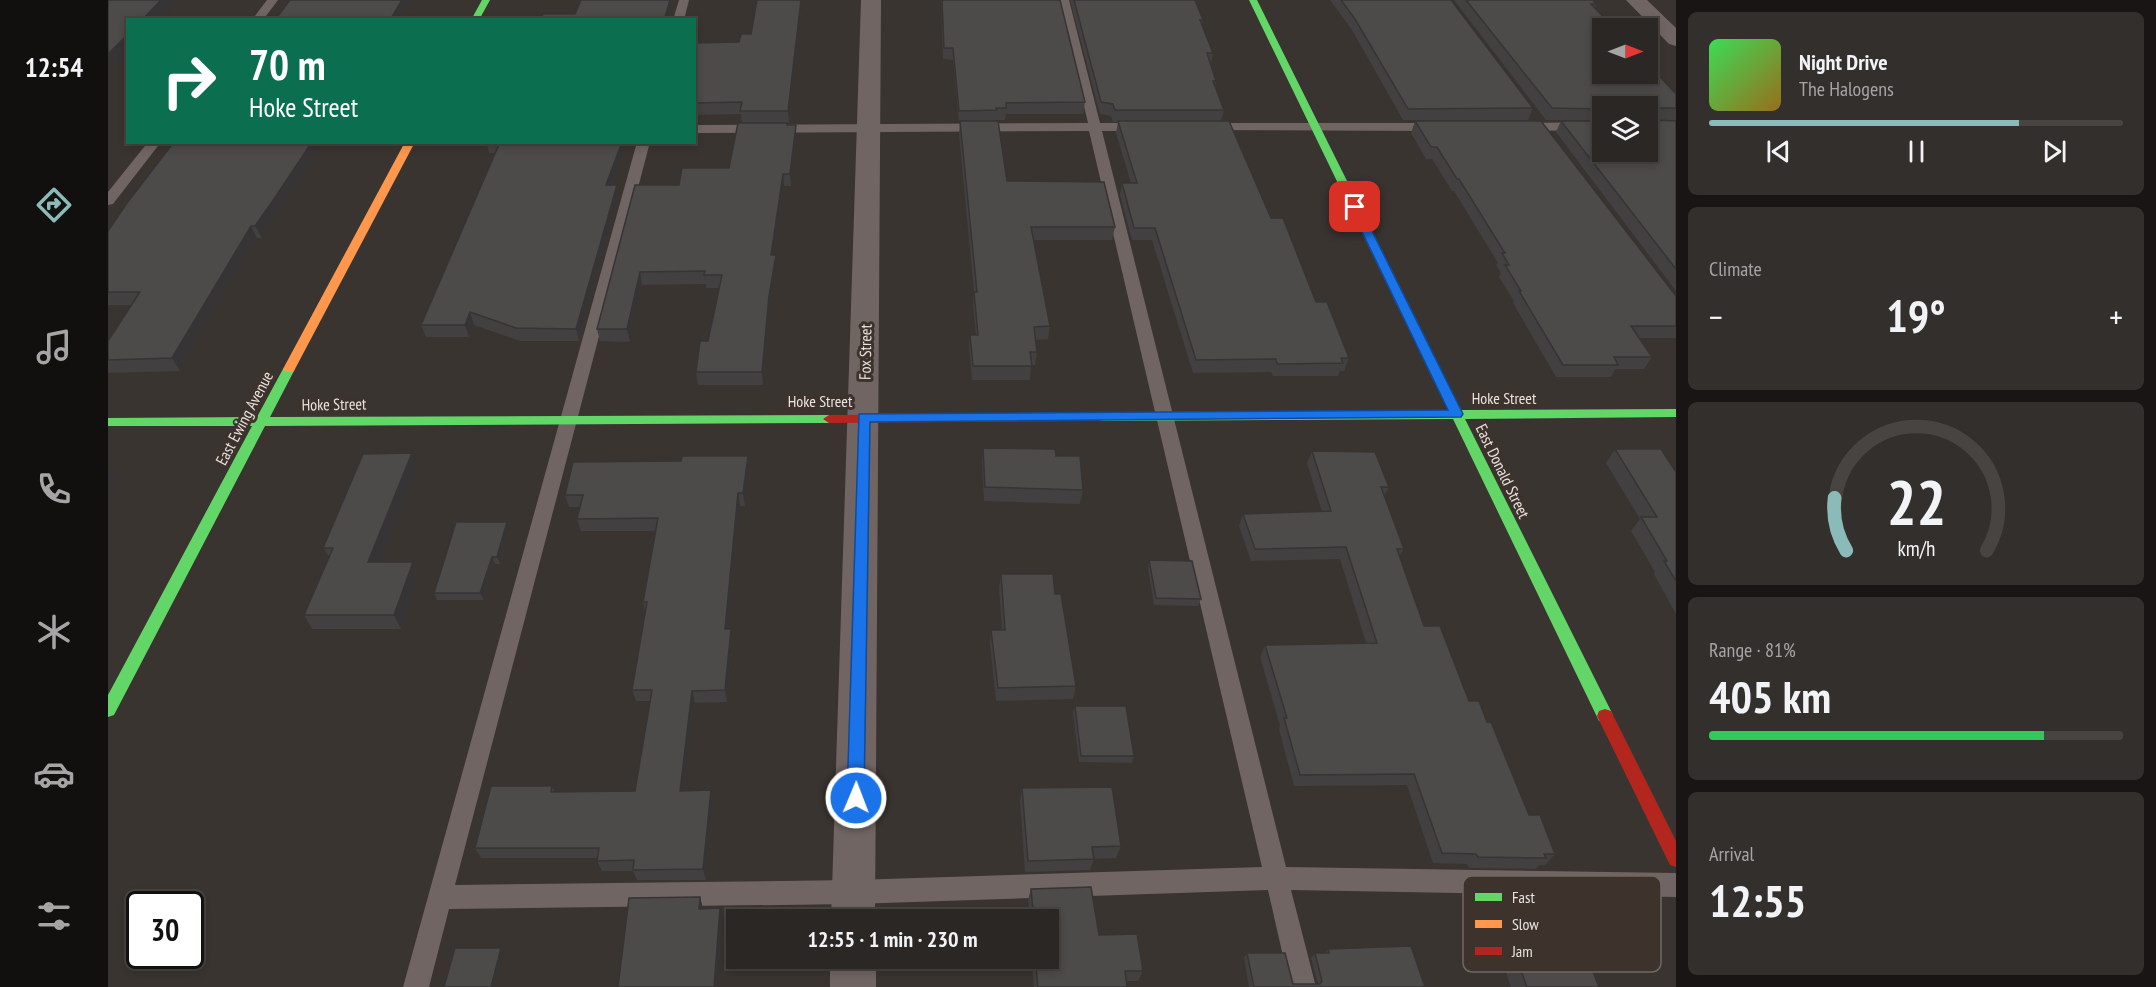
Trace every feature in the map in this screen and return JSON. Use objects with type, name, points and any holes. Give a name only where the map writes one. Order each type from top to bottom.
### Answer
[{"type":"street","points":[[476,18],[486,0]]},
{"type":"street","name":"Fox Street","points":[[853,906],[871,0]]},
{"type":"street","name":"East Donald Street","points":[[1253,0],[1676,859]]},
{"type":"street","points":[[1636,0],[1676,40]]},
{"type":"street","name":"East Ewing Avenue","points":[[108,710],[409,144]]},
{"type":"street","name":"Hoke Street","points":[[108,422],[1165,415],[1457,414],[1510,416],[1676,413]]},
{"type":"street","points":[[853,969],[853,987]]},
{"type":"lane","points":[[259,18],[273,0]]},
{"type":"lane","points":[[679,18],[684,0]]},
{"type":"lane","points":[[1064,0],[1303,987]]},
{"type":"lane","points":[[1508,127],[1592,126]]},
{"type":"lane","points":[[696,129],[1152,127]]},
{"type":"lane","points":[[1197,127],[1452,127]]},
{"type":"lane","points":[[108,201],[153,144]]},
{"type":"lane","points":[[416,987],[643,144]]},
{"type":"lane","points":[[439,897],[853,906],[1277,878],[1463,881]]},
{"type":"lane","points":[[1661,885],[1676,885]]},
{"type":"building","points":[[108,0],[161,0],[144,18],[126,18],[126,36],[108,54]]},
{"type":"building","points":[[290,0],[402,0],[391,18],[276,18]]},
{"type":"building","points":[[581,0],[670,0],[665,18],[542,18],[543,14],[575,14]]},
{"type":"building","points":[[757,0],[801,0],[788,111],[740,111],[742,102],[696,103],[696,43],[739,42],[741,34],[751,34]]},
{"type":"building","points":[[942,0],[1060,0],[1085,102],[1006,103],[1006,108],[996,108],[997,110],[959,111],[953,48],[944,48]]},
{"type":"building","points":[[1074,0],[1195,0],[1213,53],[1207,53],[1216,81],[1213,81],[1224,110],[1115,110],[1113,104],[1101,102]]},
{"type":"building","points":[[1341,0],[1451,0],[1533,108],[1408,109],[1355,19]]},
{"type":"building","points":[[1466,0],[1593,0],[1596,4],[1591,4],[1604,18],[1592,18],[1592,84],[1658,84],[1658,75],[1676,94],[1676,108],[1658,108],[1658,96],[1592,96],[1592,109],[1552,108]]},
{"type":"building","points":[[1658,120],[1676,121],[1676,269],[1593,162],[1658,162]]},
{"type":"building","points":[[960,121],[998,121],[1007,181],[1104,182],[1115,227],[1031,227],[1050,326],[1034,327],[1037,352],[1030,352],[1032,366],[973,366],[970,335],[978,335],[974,292],[977,292]]},
{"type":"building","points":[[1118,121],[1229,121],[1271,218],[1283,218],[1316,302],[1327,302],[1349,358],[1341,358],[1343,363],[1277,364],[1276,359],[1196,360],[1155,228],[1134,228],[1122,183],[1137,183]]},
{"type":"building","points":[[1415,121],[1541,121],[1676,296],[1676,326],[1631,326],[1652,357],[1614,357],[1618,365],[1563,365],[1505,265],[1509,265],[1502,253],[1505,253],[1459,179],[1437,147],[1431,147]]},
{"type":"building","points":[[1561,121],[1592,121],[1592,161]]},
{"type":"building","points":[[738,123],[796,125],[790,174],[783,174],[771,255],[776,255],[769,296],[762,372],[696,372],[700,341],[708,341],[722,275],[704,275],[705,271],[640,272],[627,329],[597,329],[635,185],[679,185],[682,168],[729,168]]},
{"type":"building","points":[[172,144],[311,144],[255,226],[251,226],[172,358],[108,360],[108,341],[140,292],[108,292],[108,231]]},
{"type":"building","points":[[499,144],[621,144],[606,185],[617,185],[576,329],[516,328],[470,312],[465,325],[421,325]]},
{"type":"building","points":[[983,448],[1055,449],[1056,456],[1080,456],[1083,490],[985,487]]},
{"type":"building","points":[[1615,449],[1661,449],[1676,472],[1676,581],[1641,517],[1657,517]]},
{"type":"building","points":[[1312,451],[1375,452],[1389,487],[1381,487],[1404,549],[1397,549],[1424,626],[1440,626],[1469,701],[1479,701],[1487,722],[1491,722],[1529,815],[1540,815],[1555,854],[1544,854],[1546,858],[1478,857],[1476,854],[1442,853],[1414,774],[1300,775],[1284,718],[1287,718],[1265,645],[1377,643],[1346,547],[1255,549],[1243,514],[1331,511]]},
{"type":"building","points":[[412,453],[368,562],[413,562],[394,615],[304,615],[333,548],[323,548],[363,454]]},
{"type":"building","points":[[682,456],[748,456],[743,493],[738,493],[725,629],[731,629],[725,690],[692,691],[680,791],[711,790],[703,869],[633,870],[634,860],[597,861],[599,848],[475,848],[491,786],[552,786],[551,792],[635,791],[652,690],[632,690],[647,602],[643,602],[658,518],[577,519],[583,495],[565,495],[573,462],[681,461]]},
{"type":"building","points":[[456,522],[507,522],[497,557],[492,557],[480,593],[434,593]]},
{"type":"building","points":[[1149,560],[1192,561],[1201,599],[1156,598]]},
{"type":"building","points":[[1001,574],[1053,574],[1055,594],[1061,594],[1076,686],[998,688],[991,630],[1005,630]]},
{"type":"building","points":[[1075,706],[1126,706],[1134,756],[1081,756]]},
{"type":"building","points":[[1112,787],[1121,846],[1092,847],[1094,859],[1028,861],[1022,788]]},
{"type":"building","points":[[1091,887],[1099,935],[1137,934],[1143,971],[1125,971],[1127,987],[1038,987],[1036,969],[1059,969],[1059,909],[1033,909],[1031,889]]},
{"type":"building","points":[[700,897],[699,909],[720,908],[714,987],[618,987],[629,898]]},
{"type":"building","points":[[1411,946],[1425,987],[1254,987],[1247,953],[1285,953],[1293,984],[1320,984],[1322,981],[1315,953],[1329,953],[1328,949]]},
{"type":"building","points":[[455,948],[501,948],[491,987],[444,987]]},
{"type":"building","points":[[1522,972],[1593,972],[1599,987],[1527,987]]},
{"type":"traffic: fast","points":[[476,18],[486,0]]},
{"type":"traffic: fast","points":[[1253,0],[1605,716]]},
{"type":"traffic: fast","points":[[108,710],[289,369]]},
{"type":"traffic: fast","points":[[1100,417],[1676,413]]},
{"type":"traffic: fast","points":[[108,422],[829,419]]},
{"type":"traffic: slow","points":[[289,369],[409,144]]},
{"type":"traffic: jam","points":[[829,419],[1100,417]]},
{"type":"traffic: jam","points":[[1605,716],[1676,859]]},
{"type":"route","points":[[856,798],[864,417],[1457,414],[1355,207]]}]
